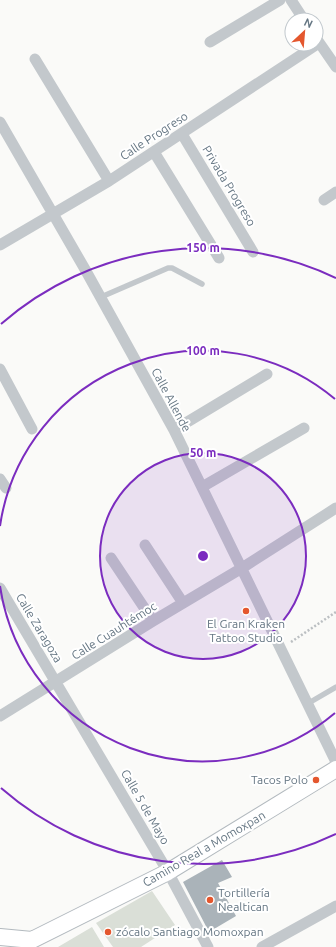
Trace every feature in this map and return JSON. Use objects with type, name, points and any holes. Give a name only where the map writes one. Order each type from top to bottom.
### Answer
[{"type":"street","points":[[210,42],[280,0]]},
{"type":"street","points":[[290,0],[298,12]]},
{"type":"street","points":[[324,48],[334,60]]},
{"type":"street","name":"Calle Progreso","points":[[0,245],[109,181],[182,134],[302,52]]},
{"type":"street","points":[[35,59],[109,181]]},
{"type":"street","name":"Calle Allende","points":[[0,122],[101,297],[174,430],[336,762]]},
{"type":"street","name":"Privada Progreso","points":[[182,134],[253,252]]},
{"type":"street","points":[[154,152],[219,258]]},
{"type":"street","points":[[324,200],[336,192]]},
{"type":"street","points":[[0,369],[32,429]]},
{"type":"street","points":[[174,430],[267,374]]},
{"type":"street","points":[[202,487],[304,428]]},
{"type":"street","name":"Calle Cuauhtémoc","points":[[0,716],[56,683],[153,621],[242,568],[336,508]]},
{"type":"street","points":[[145,545],[183,603]]},
{"type":"street","points":[[111,558],[153,621]]},
{"type":"street","name":"Calle Zaragoza","points":[[0,588],[56,683]]},
{"type":"street","name":"Calle 5 de Mayo","points":[[56,683],[168,872],[208,947]]},
{"type":"street","name":"Camino Real a Momoxpan","points":[[0,937],[34,943],[168,872],[336,769]]},
{"type":"street","points":[[262,947],[336,906]]},
{"type":"lane","points":[[101,297],[168,268],[172,268],[202,284]]},
{"type":"lane","points":[[307,704],[336,687]]},
{"type":"path","points":[[280,648],[336,612]]},
{"type":"shaded area","points":[[152,891],[175,925],[141,947],[113,947],[96,923]]},
{"type":"shaded area","points":[[92,927],[104,947],[58,947]]},
{"type":"building","name":"Tortillería Nealtican","points":[[222,860],[232,877],[218,883],[236,916],[209,932],[183,882]]},
{"type":"place","name":"El Gran Kraken Tattoo Studio","points":[[246,611]]},
{"type":"place","name":"Tacos Polo","points":[[316,780]]},
{"type":"place","name":"Tortillería Nealtican","points":[[210,900]]},
{"type":"place","name":"zócalo Santiago Momoxpan","points":[[108,932]]}]
